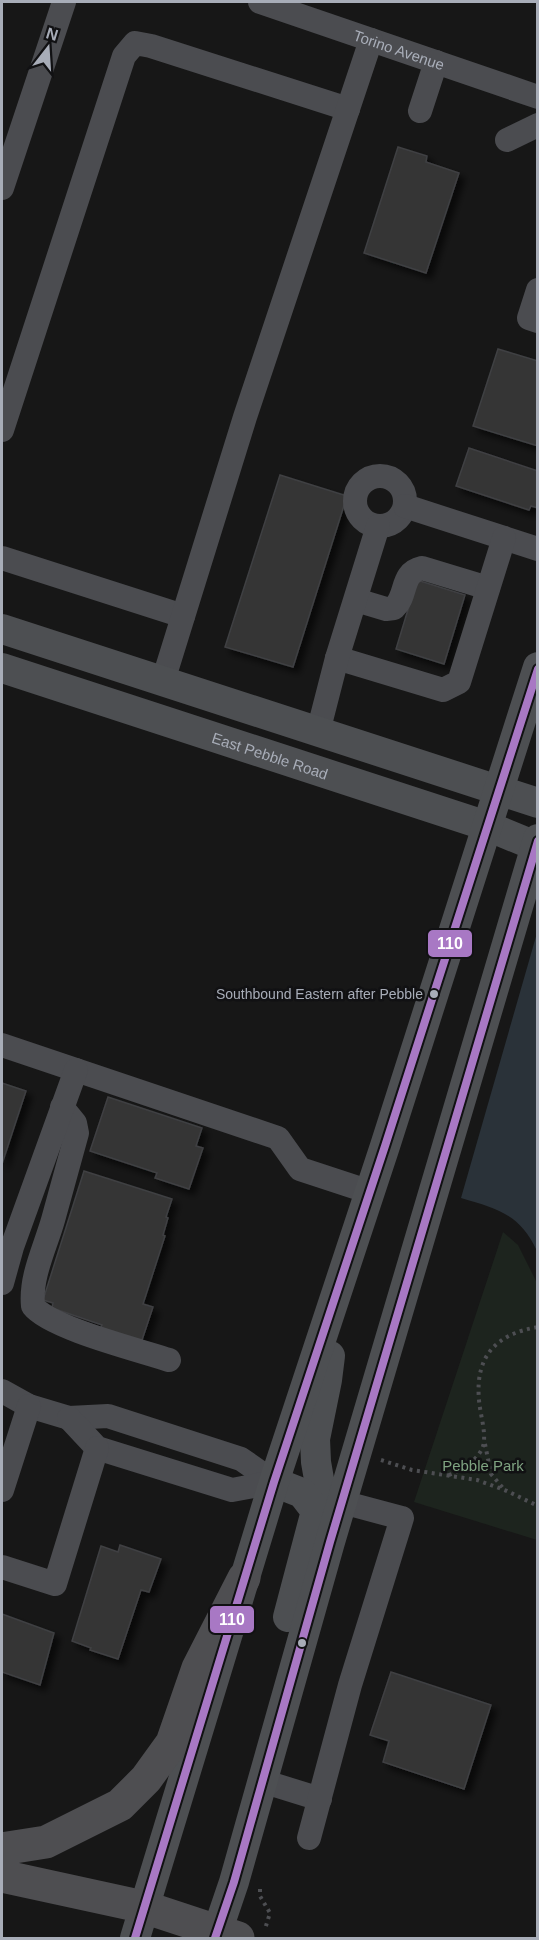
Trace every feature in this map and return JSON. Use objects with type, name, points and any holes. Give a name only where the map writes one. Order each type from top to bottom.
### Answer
[{"type":"highway","points":[[2,1850],[46,1842],[120,1805],[146,1779],[172,1743],[198,1668],[244,1578]]},
{"type":"highway","points":[[2,1876],[144,1907],[223,1936]]},
{"type":"main road","points":[[2,629],[537,803]]},
{"type":"main road","points":[[135,1938],[274,1482],[335,1292],[370,1192],[537,667]]},
{"type":"main road","name":"East Pebble Road","points":[[2,668],[537,844]]},
{"type":"main road","points":[[223,1936],[234,1882],[342,1502],[537,844]]},
{"type":"main road","points":[[335,1292],[327,1380],[315,1439],[320,1485],[342,1502]]},
{"type":"main road","points":[[274,1482],[302,1493],[316,1511],[278,1656],[279,1676],[290,1686]]},
{"type":"street","points":[[2,188],[64,2]]},
{"type":"street","name":"Torino Avenue","points":[[260,2],[537,97]]},
{"type":"street","points":[[163,681],[245,417],[371,40]]},
{"type":"street","points":[[2,430],[124,56],[135,44],[151,46],[348,109]]},
{"type":"street","points":[[420,111],[436,62]]},
{"type":"street","points":[[507,140],[537,125]]},
{"type":"street","points":[[537,290],[528,318],[537,321]]},
{"type":"street","points":[[382,476],[390,478],[402,490],[405,506],[397,520],[390,525],[378,526],[365,522],[359,516],[354,498],[363,482],[372,477],[382,476]]},
{"type":"street","points":[[405,506],[537,549]]},
{"type":"street","points":[[318,732],[337,658],[378,526]]},
{"type":"street","points":[[337,658],[443,690],[459,682],[504,538]]},
{"type":"street","points":[[2,558],[183,616]]},
{"type":"street","points":[[356,600],[386,609],[394,608],[399,604],[409,574],[415,569],[422,568],[488,588]]},
{"type":"street","points":[[2,1046],[278,1138],[300,1169],[370,1192]]},
{"type":"street","points":[[2,1283],[12,1247],[76,1070]]},
{"type":"street","points":[[62,1107],[75,1123],[77,1133],[34,1279],[31,1292],[33,1306],[46,1318],[90,1335],[169,1360]]},
{"type":"street","points":[[2,1390],[29,1406],[69,1418],[108,1416],[241,1459],[274,1482]]},
{"type":"street","points":[[2,1490],[29,1406]]},
{"type":"street","points":[[69,1418],[97,1448],[232,1490],[274,1482]]},
{"type":"street","points":[[2,1566],[55,1584],[97,1448]]},
{"type":"street","points":[[309,1838],[350,1685],[402,1518],[342,1502]]},
{"type":"street","points":[[262,1781],[320,1799]]},
{"type":"path","points":[[507,1491],[491,1474],[478,1382],[490,1349],[503,1338],[537,1327]]},
{"type":"path","points":[[449,1475],[466,1467],[485,1443]]},
{"type":"green space","name":"Pebble Park","points":[[503,1232],[518,1245],[537,1283],[537,1540],[414,1502]]},
{"type":"shaded area","points":[[537,933],[537,1251],[515,1221],[497,1210],[461,1198]]},
{"type":"building","points":[[398,147],[427,156],[426,162],[459,173],[426,273],[364,253]]},
{"type":"building","points":[[498,349],[538,361],[538,446],[473,426]]},
{"type":"building","points":[[469,448],[538,471],[538,508],[531,506],[529,510],[456,486]]},
{"type":"building","points":[[280,475],[347,496],[293,667],[225,647]]},
{"type":"building","points":[[417,580],[465,595],[444,664],[396,649]]},
{"type":"building","points":[[2,1083],[26,1091],[2,1164]]},
{"type":"building","points":[[108,1097],[202,1128],[196,1146],[203,1148],[189,1189],[155,1178],[157,1173],[90,1151]]},
{"type":"building","points":[[84,1171],[172,1199],[166,1217],[168,1218],[163,1235],[165,1236],[143,1304],[153,1307],[141,1343],[100,1330],[102,1325],[52,1308],[53,1303],[43,1300]]},
{"type":"building","points":[[120,1545],[161,1559],[149,1592],[141,1590],[118,1659],[90,1650],[91,1648],[72,1641],[101,1546],[118,1552]]},
{"type":"building","points":[[2,1614],[54,1633],[40,1685],[2,1672]]},
{"type":"building","points":[[391,1672],[491,1705],[464,1789],[383,1762],[389,1741],[370,1735]]},
{"type":"transit line","name":"110","points":[[135,1938],[274,1482],[385,1146],[538,669]]},
{"type":"transit line","name":"110","points":[[215,1938],[234,1882],[330,1542],[538,841]]},
{"type":"place","name":"Southbound Eastern after Pebble","points":[[434,994]]}]
